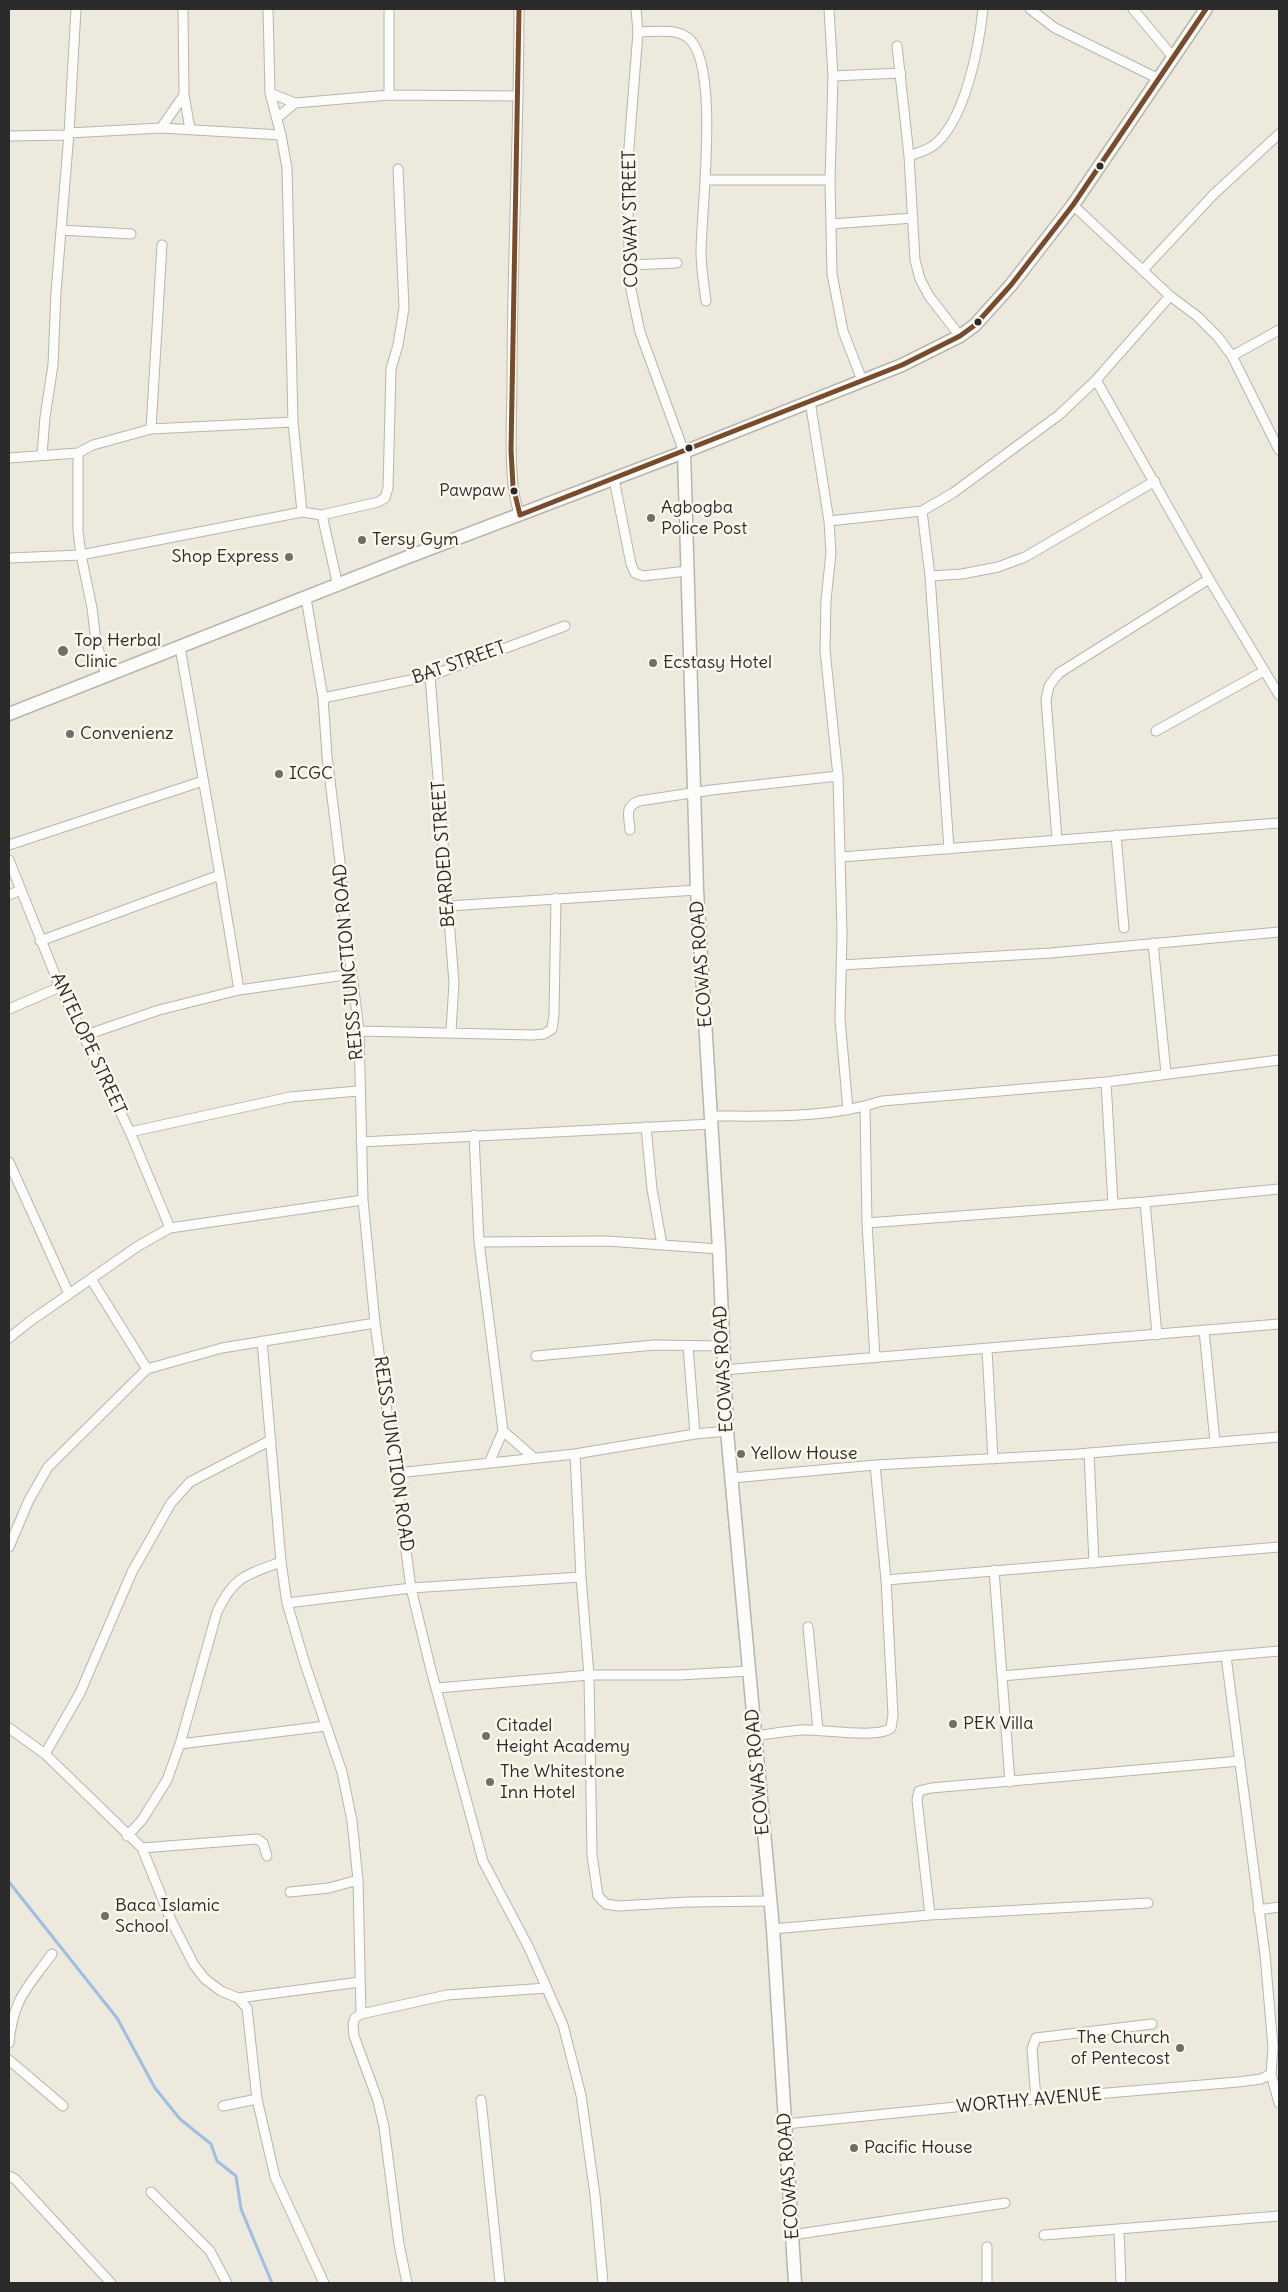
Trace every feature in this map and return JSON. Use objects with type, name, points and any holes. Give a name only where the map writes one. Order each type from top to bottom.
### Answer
[{"type":"street","points":[[42,455],[45,417],[53,365],[76,9]]},
{"type":"street","points":[[182,9],[184,95],[190,129]]},
{"type":"street","points":[[268,9],[270,93],[287,168],[290,219],[288,272],[293,422],[302,512]]},
{"type":"street","points":[[389,9],[389,95]]},
{"type":"street","points":[[519,9],[512,429],[514,496],[520,515]]},
{"type":"street","name":"COSWAY STREET","points":[[636,9],[638,32],[627,173],[630,284],[640,332],[684,452]]},
{"type":"street","points":[[829,9],[833,76],[830,180],[832,274],[843,331],[862,380]]},
{"type":"street","points":[[910,156],[933,146],[945,134],[960,109],[981,32],[983,9]]},
{"type":"street","points":[[1030,9],[1055,28],[1159,79]]},
{"type":"street","points":[[1133,9],[1173,57]]},
{"type":"street","points":[[9,714],[684,452],[921,357],[960,336],[975,324],[1011,285],[1073,205],[1206,9]]},
{"type":"street","points":[[638,32],[673,32],[687,37],[696,49],[704,77],[707,110],[700,254],[706,301]]},
{"type":"street","points":[[897,46],[910,156],[915,260],[920,279],[929,296],[960,336]]},
{"type":"street","points":[[833,76],[901,73]]},
{"type":"street","points":[[270,93],[295,103],[389,95],[517,96]]},
{"type":"street","points":[[161,128],[184,95]]},
{"type":"street","points":[[277,118],[295,103]]},
{"type":"street","points":[[9,136],[161,128],[281,135]]},
{"type":"street","points":[[1143,270],[1214,194],[1279,134]]},
{"type":"street","points":[[9,558],[81,555],[302,512],[322,515],[378,502],[385,498],[388,488],[391,369],[398,345],[404,308],[398,169]]},
{"type":"street","points":[[705,180],[830,180]]},
{"type":"street","points":[[1073,205],[1170,296],[1197,316],[1218,337],[1232,356],[1279,450]]},
{"type":"street","points":[[831,224],[913,218]]},
{"type":"street","points":[[61,230],[131,234]]},
{"type":"street","points":[[151,429],[162,245]]},
{"type":"street","points":[[629,266],[677,263]]},
{"type":"street","points":[[830,521],[922,511],[953,494],[1059,415],[1096,380],[1170,296]]},
{"type":"street","points":[[1232,356],[1279,330]]},
{"type":"street","points":[[1096,380],[1209,579],[1279,695]]},
{"type":"street","points":[[810,401],[830,521],[831,554],[826,600],[825,650],[838,776],[841,857],[840,1019],[848,1110]]},
{"type":"street","points":[[9,458],[78,453],[99,443],[151,429],[293,422]]},
{"type":"street","name":"ECOWAS ROAD","points":[[684,452],[697,890],[719,1249],[723,1370],[773,1929],[795,2283]]},
{"type":"street","points":[[78,453],[81,555],[92,608],[96,641],[106,676]]},
{"type":"street","points":[[614,479],[631,564],[635,573],[643,576],[688,571]]},
{"type":"street","points":[[930,576],[962,574],[998,567],[1025,556],[1155,481]]},
{"type":"street","points":[[922,511],[930,576],[949,849]]},
{"type":"street","points":[[322,515],[338,586]]},
{"type":"street","points":[[1057,839],[1046,700],[1049,686],[1059,673],[1209,579]]},
{"type":"street","name":"REISS JUNCTION ROAD","points":[[306,598],[322,698],[347,946],[358,1031],[358,1091],[363,1200],[375,1323],[397,1473],[411,1588],[483,1861],[529,1948],[563,2025],[581,2094],[595,2194],[603,2283]]},
{"type":"street","name":"BAT STREET","points":[[322,698],[430,676],[565,626]]},
{"type":"street","points":[[180,647],[239,990]]},
{"type":"street","points":[[1156,731],[1264,671]]},
{"type":"street","name":"BEARDED STREET","points":[[430,676],[454,983],[452,1031]]},
{"type":"street","points":[[630,830],[629,809],[632,804],[639,801],[694,792],[838,776]]},
{"type":"street","points":[[9,845],[203,781]]},
{"type":"street","points":[[841,857],[1279,823]]},
{"type":"street","points":[[1116,835],[1124,928]]},
{"type":"street","name":"ANTELOPE STREET","points":[[9,860],[60,987],[130,1132],[170,1228]]},
{"type":"street","points":[[40,941],[220,875]]},
{"type":"street","points":[[9,895],[21,890]]},
{"type":"street","points":[[448,906],[697,890]]},
{"type":"street","points":[[358,1031],[452,1031],[544,1034],[552,1029],[554,1015],[556,898]]},
{"type":"street","points":[[841,965],[938,961],[1279,932]]},
{"type":"street","points":[[1153,943],[1166,1073]]},
{"type":"street","points":[[83,1036],[159,1010],[239,990],[352,974]]},
{"type":"street","points":[[9,1009],[60,987]]},
{"type":"street","points":[[361,1142],[646,1127],[711,1120],[848,1110],[882,1101],[1106,1082],[1279,1060]]},
{"type":"street","points":[[1106,1082],[1113,1204]]},
{"type":"street","points":[[130,1132],[290,1097],[358,1091]]},
{"type":"street","points":[[865,1107],[867,1223],[876,1358]]},
{"type":"street","points":[[646,1127],[652,1188],[662,1245]]},
{"type":"street","points":[[474,1135],[479,1242],[503,1431],[489,1464]]},
{"type":"street","points":[[9,1162],[69,1294]]},
{"type":"street","points":[[867,1223],[1145,1202],[1279,1189]]},
{"type":"street","points":[[9,1338],[138,1246],[170,1228],[363,1200]]},
{"type":"street","points":[[1145,1202],[1157,1335]]},
{"type":"street","points":[[479,1242],[606,1241],[719,1249]]},
{"type":"street","points":[[91,1279],[147,1369]]},
{"type":"street","points":[[9,1547],[30,1500],[48,1467],[147,1369],[222,1348],[375,1323]]},
{"type":"street","points":[[723,1370],[1279,1324]]},
{"type":"street","points":[[1204,1330],[1215,1442]]},
{"type":"street","points":[[262,1342],[281,1562],[287,1603],[305,1664],[342,1772],[352,1822],[358,1880],[361,2014]]},
{"type":"street","points":[[536,1356],[655,1345],[722,1346]]},
{"type":"street","points":[[688,1346],[695,1434]]},
{"type":"street","points":[[986,1349],[993,1459]]},
{"type":"street","points":[[503,1431],[534,1458]]},
{"type":"street","points":[[397,1473],[575,1454],[695,1434],[727,1431]]},
{"type":"street","points":[[732,1478],[875,1465],[1088,1453],[1279,1437]]},
{"type":"street","points":[[45,1754],[80,1693],[132,1572],[171,1503],[190,1482],[271,1440]]},
{"type":"street","points":[[1088,1453],[1094,1564]]},
{"type":"street","points":[[575,1454],[581,1578],[590,1675],[592,1855],[598,1896],[606,1904],[618,1906],[698,1901],[769,1901]]},
{"type":"street","points":[[755,1736],[818,1730],[868,1733],[887,1731],[891,1728],[886,1580],[875,1465]]},
{"type":"street","points":[[886,1580],[1279,1547]]},
{"type":"street","points":[[127,1836],[154,1804],[167,1780],[180,1744],[217,1612],[226,1594],[241,1577],[281,1562]]},
{"type":"street","points":[[994,1570],[1010,1782]]},
{"type":"street","points":[[287,1603],[411,1588],[581,1578]]},
{"type":"street","points":[[808,1628],[818,1730]]},
{"type":"street","points":[[1002,1676],[1279,1651]]},
{"type":"street","points":[[1226,1656],[1276,2047],[1271,2074],[1279,2103]]},
{"type":"street","points":[[437,1688],[590,1675],[679,1675],[750,1671]]},
{"type":"street","points":[[180,1744],[326,1726]]},
{"type":"street","points":[[9,1728],[45,1754],[127,1836],[142,1848],[171,1920],[194,1965],[221,1992],[238,1998],[248,2008],[257,2100],[275,2177],[324,2283]]},
{"type":"street","points":[[930,1916],[917,1800],[919,1791],[931,1788],[1240,1761]]},
{"type":"street","points":[[142,1848],[258,1839],[263,1843],[267,1856]]},
{"type":"street","points":[[290,1892],[329,1888],[358,1880]]},
{"type":"street","points":[[773,1929],[930,1916],[1148,1903]]},
{"type":"street","points":[[1258,1910],[1279,1907]]},
{"type":"street","points":[[9,2043],[11,2020],[18,1999],[52,1954]]},
{"type":"street","points":[[238,1998],[360,1982]]},
{"type":"street","points":[[407,2283],[399,2244],[384,2127],[378,2100],[354,2036],[352,2024],[355,2018],[361,2014],[447,1995],[547,1988]]},
{"type":"street","points":[[1036,2099],[1032,2049],[1036,2038],[1152,2024]]},
{"type":"street","points":[[9,2060],[63,2106]]},
{"type":"street","name":"WORTHY AVENUE","points":[[786,2124],[1036,2099],[1261,2080],[1271,2074]]},
{"type":"street","points":[[223,2106],[257,2100]]},
{"type":"street","points":[[481,2100],[500,2283]]},
{"type":"street","points":[[9,2176],[15,2179],[111,2283]]},
{"type":"street","points":[[151,2192],[210,2251],[227,2283]]},
{"type":"street","points":[[792,2235],[1004,2203]]},
{"type":"street","points":[[1044,2235],[1279,2216]]},
{"type":"street","points":[[1119,2230],[1121,2283]]},
{"type":"street","points":[[987,2247],[987,2283]]},
{"type":"waterway","points":[[9,1882],[117,2018],[155,2088],[180,2119],[211,2144],[217,2161],[236,2176],[241,2209],[272,2283]]},
{"type":"transit line","points":[[519,9],[511,450],[513,486],[520,515]]},
{"type":"transit line","points":[[520,515],[902,365],[960,336],[975,325],[1011,285],[1073,205],[1206,9]]},
{"type":"place","name":"Pawpaw","points":[[514,491]]},
{"type":"place","name":"Agbogba Police Post","points":[[651,518]]},
{"type":"place","name":"Tersy Gym","points":[[362,540]]},
{"type":"place","name":"Shop Express","points":[[289,557]]},
{"type":"place","name":"Top Herbal Clinic","points":[[63,651]]},
{"type":"place","name":"Ecstasy Hotel","points":[[653,663]]},
{"type":"place","name":"Convenienz","points":[[70,734]]},
{"type":"place","name":"ICGC","points":[[279,774]]},
{"type":"place","name":"Yellow House","points":[[741,1454]]},
{"type":"place","name":"PEK Villa","points":[[953,1724]]},
{"type":"place","name":"Citadel Height Academy","points":[[486,1736]]},
{"type":"place","name":"The Whitestone Inn Hotel","points":[[490,1782]]},
{"type":"place","name":"Baca Islamic School","points":[[105,1916]]},
{"type":"place","name":"The Church of Pentecost","points":[[1180,2048]]},
{"type":"place","name":"Pacific House","points":[[854,2148]]}]
